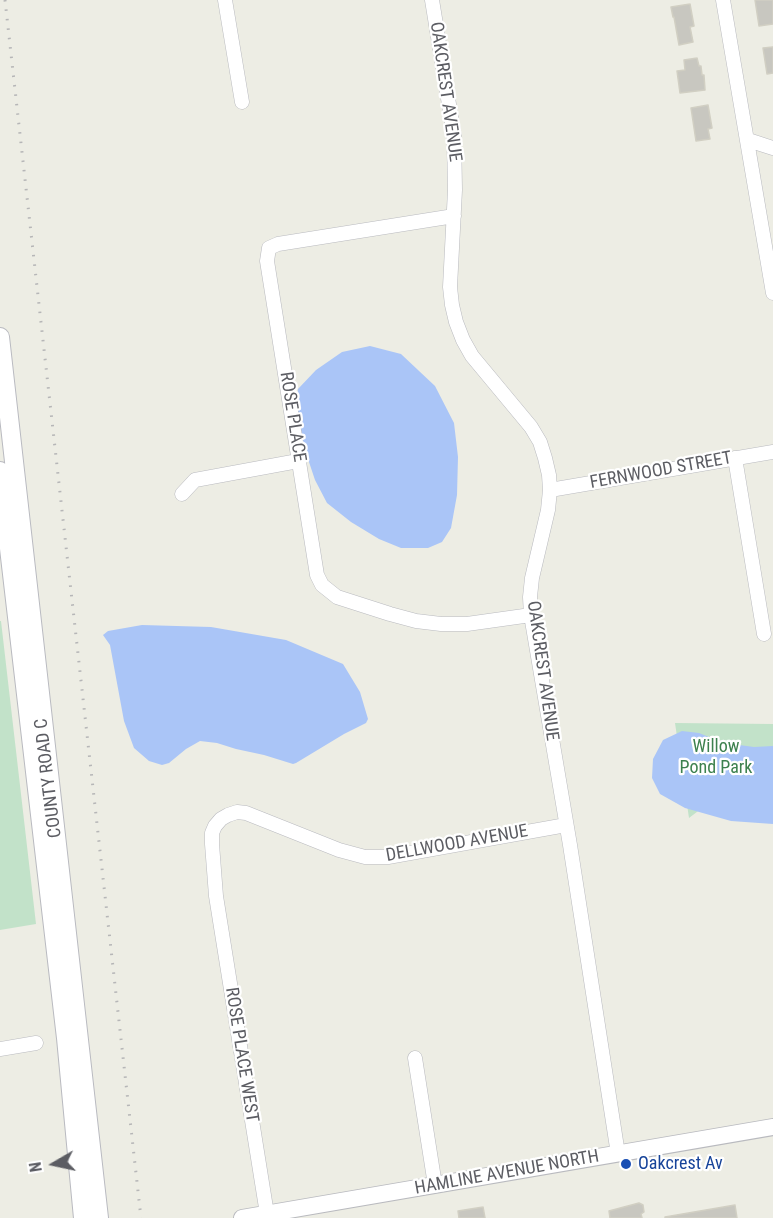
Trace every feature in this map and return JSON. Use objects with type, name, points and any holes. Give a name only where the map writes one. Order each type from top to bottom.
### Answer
[{"type":"main road","name":"COUNTY ROAD C","points":[[0,337],[99,1218]]},
{"type":"main road","name":"COUNTY ROAD C","points":[[0,471],[66,1038],[83,1218]]},
{"type":"street","points":[[225,0],[242,102]]},
{"type":"street","name":"OAKCREST AVENUE","points":[[432,0],[454,135],[456,166],[450,287],[456,322],[472,356],[531,427],[540,442],[549,475],[548,510],[532,578],[531,615],[618,1154]]},
{"type":"street","points":[[723,0],[773,293]]},
{"type":"street","points":[[748,140],[773,148]]},
{"type":"street","name":"ROSE PLACE","points":[[454,216],[278,244],[269,248],[267,261],[317,574],[322,585],[337,597],[416,621],[467,624],[531,615]]},
{"type":"street","name":"FERNWOOD STREET","points":[[550,490],[773,452]]},
{"type":"street","points":[[735,458],[764,634]]},
{"type":"street","points":[[182,494],[195,480],[298,460]]},
{"type":"street","name":"DELLWOOD AVENUE","points":[[216,896],[212,834],[221,819],[237,812],[249,814],[365,858],[388,857],[566,825]]},
{"type":"street","name":"ROSE PLACE WEST","points":[[216,896],[267,1214]]},
{"type":"street","points":[[0,1049],[36,1043]]},
{"type":"street","points":[[415,1058],[435,1185]]},
{"type":"street","name":"HAMLINE AVENUE NORTH","points":[[242,1218],[773,1127]]},
{"type":"green space","points":[[0,621],[36,924],[0,930]]},
{"type":"green space","name":"Willow Pond Park","points":[[675,723],[773,724],[773,784],[727,789],[689,818]]},
{"type":"water","points":[[370,346],[401,354],[435,386],[454,423],[458,457],[457,495],[451,528],[442,542],[428,548],[401,548],[379,539],[351,522],[327,503],[315,480],[304,447],[296,404],[298,389],[316,370],[342,352]]},
{"type":"water","points":[[142,625],[211,627],[286,640],[343,664],[360,692],[368,719],[366,723],[293,764],[217,743],[200,741],[169,763],[162,765],[149,761],[134,748],[124,721],[110,645],[103,635],[108,631]]},
{"type":"water","points":[[682,731],[699,733],[724,743],[754,747],[773,746],[773,824],[731,821],[685,808],[660,794],[652,778],[653,759],[663,740]]},
{"type":"building","points":[[755,0],[773,0],[773,24],[759,26]]},
{"type":"building","points":[[690,4],[694,26],[690,27],[693,42],[679,45],[671,7]]},
{"type":"building","points":[[773,47],[773,73],[767,74],[763,48]]},
{"type":"building","points":[[697,58],[702,75],[704,75],[705,90],[680,93],[677,71],[685,70],[684,60]]},
{"type":"building","points":[[708,105],[712,128],[708,129],[710,139],[696,141],[691,108]]},
{"type":"building","points":[[639,1203],[643,1205],[642,1218],[610,1218],[609,1211]]},
{"type":"building","points":[[735,1205],[737,1218],[665,1218],[665,1217]]},
{"type":"building","points":[[483,1207],[485,1218],[459,1218],[458,1211]]},
{"type":"railway","points":[[5,0],[141,1218]]},
{"type":"place","name":"Oakcrest Av","points":[[626,1164]]}]
